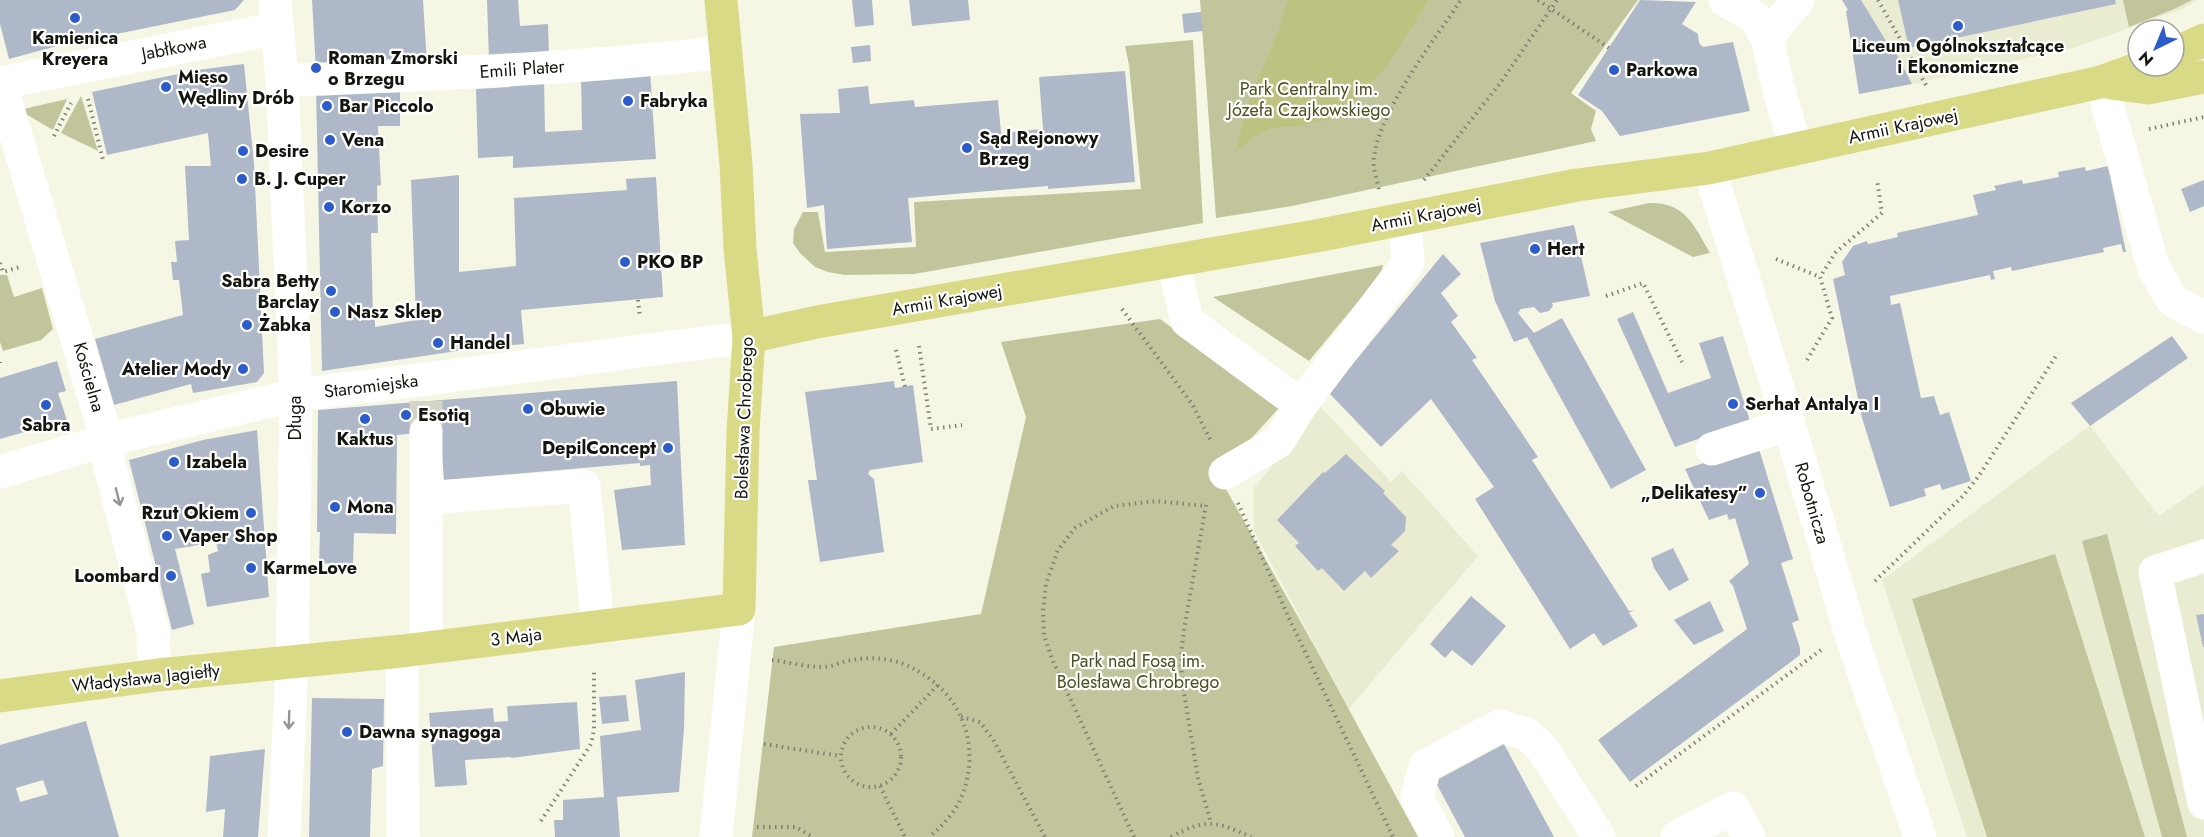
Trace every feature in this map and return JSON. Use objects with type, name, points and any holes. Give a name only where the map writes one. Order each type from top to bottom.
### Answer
[{"type":"main road","name":"Bolesława Chrobrego","points":[[721,0],[736,164],[740,249],[748,337],[739,609]]},
{"type":"main road","points":[[2186,48],[2204,40]]},
{"type":"main road","name":"Armii Krajowej","points":[[748,337],[824,321],[1405,220],[1577,185],[1709,168],[2100,82],[2126,73]]},
{"type":"main road","name":"Armii Krajowej","points":[[2100,82],[2148,88],[2204,77]]},
{"type":"main road","name":"3 Maja","points":[[292,662],[739,609]]},
{"type":"main road","name":"Władysława Jagiełły","points":[[0,696],[158,675],[292,662]]},
{"type":"street","points":[[1725,0],[1756,18],[1767,38],[1778,87],[1796,148]]},
{"type":"street","points":[[1767,38],[1798,0]]},
{"type":"street","name":"Długa","points":[[276,14],[282,81],[296,395],[292,662],[284,837]]},
{"type":"street","name":"Jabłkowa","points":[[0,82],[276,14]]},
{"type":"street","name":"Emili Plater","points":[[282,81],[497,71],[725,52]]},
{"type":"street","name":"Kościelna","points":[[0,82],[107,440],[110,463],[154,635],[153,648],[158,675]]},
{"type":"street","points":[[2100,82],[2154,269],[2173,301],[2204,317]]},
{"type":"street","name":"Robotnicza","points":[[1709,168],[1789,424],[1853,641],[1920,837]]},
{"type":"street","points":[[1225,473],[1278,442],[1301,405],[1408,263],[1405,220]]},
{"type":"street","points":[[1173,261],[1187,321],[1301,405]]},
{"type":"street","name":"Staromiejska","points":[[0,472],[107,440],[296,395],[426,404],[748,337]]},
{"type":"street","points":[[403,837],[426,498],[426,404]]},
{"type":"street","points":[[1712,448],[1789,424]]},
{"type":"street","points":[[426,498],[584,486],[598,627]]},
{"type":"street","points":[[2204,556],[2155,572],[2204,803]]},
{"type":"street","name":"Bolesława Chrobrego","points":[[716,837],[739,609]]},
{"type":"street","points":[[1438,837],[1417,798],[1425,766],[1499,726],[1527,734],[1542,748],[1599,837]]},
{"type":"street","points":[[1677,837],[1734,808],[1749,837]]},
{"type":"path","points":[[1380,192],[1373,159],[1378,139],[1394,104],[1461,0]]},
{"type":"path","points":[[1538,0],[1608,48]]},
{"type":"path","points":[[1420,183],[1501,82],[1557,0]]},
{"type":"path","points":[[1878,0],[1928,89]]},
{"type":"path","points":[[86,90],[103,160]]},
{"type":"path","points":[[54,136],[73,100]]},
{"type":"path","points":[[2144,130],[2204,117]]},
{"type":"path","points":[[1807,360],[1832,318],[1820,277],[1836,252],[1882,213],[1877,180]]},
{"type":"path","points":[[1776,259],[1820,277]]},
{"type":"path","points":[[1605,296],[1643,283],[1682,362]]},
{"type":"path","points":[[1122,309],[1192,404],[1293,627],[1393,837]]},
{"type":"path","points":[[919,346],[931,429],[962,425]]},
{"type":"path","points":[[896,350],[905,387]]},
{"type":"path","points":[[1875,581],[1964,496],[2058,353]]},
{"type":"path","points":[[1134,837],[1052,659],[1044,635],[1043,611],[1046,584],[1058,550],[1075,528],[1114,506],[1156,501],[1205,506],[1181,655],[1182,681],[1198,778],[1211,823]]},
{"type":"path","points":[[1636,786],[1826,646],[1853,641]]},
{"type":"path","points":[[772,660],[822,667],[874,658],[896,661],[917,669],[951,698],[962,717],[968,739],[970,761],[966,783],[958,803],[946,822],[929,837]]},
{"type":"path","points":[[541,821],[591,744],[594,730],[594,671]]},
{"type":"path","points":[[891,734],[938,685]]},
{"type":"path","points":[[962,717],[980,722],[994,741],[1045,837]]},
{"type":"path","points":[[865,727],[879,728],[891,734],[899,745],[901,758],[894,777],[880,786],[863,787],[850,780],[842,769],[840,756],[847,737],[865,727]]},
{"type":"path","points":[[764,744],[840,756]]},
{"type":"path","points":[[880,786],[905,837]]},
{"type":"path","points":[[1171,837],[1193,825],[1211,823],[1251,837]]},
{"type":"path","points":[[757,827],[796,827],[813,837]]},
{"type":"shaded area","points":[[1288,0],[1429,0],[1388,64],[1341,117],[1298,126],[1270,128],[1252,138],[1235,152],[1251,96],[1278,32]]},
{"type":"shaded area","points":[[1861,0],[2198,0],[2182,9],[2157,18],[2126,18],[2126,29],[2073,48],[1912,84]]},
{"type":"shaded area","points":[[1320,406],[1391,482],[1402,471],[1478,556],[1349,709],[1254,531],[1253,489]]},
{"type":"shaded area","points":[[2090,426],[2159,516],[2204,485],[2204,837],[1967,837],[1882,580]]},
{"type":"green space","name":"Park Centralny im. Józefa Czajkowskiego","points":[[1200,0],[1638,0],[1571,93],[1596,111],[1591,129],[1596,141],[1292,206],[1216,218]]},
{"type":"green space","points":[[2123,0],[2192,0],[2152,18],[2127,18]]},
{"type":"green space","points":[[1193,40],[1203,223],[914,274],[845,275],[828,272],[815,267],[793,243],[794,229],[803,212],[818,212],[825,252],[916,247],[914,202],[1141,189],[1129,65],[1125,46]]},
{"type":"green space","points":[[81,96],[98,151],[61,133]]},
{"type":"green space","points":[[67,99],[53,130],[19,110]]},
{"type":"green space","points":[[1649,203],[1662,204],[1680,211],[1693,225],[1710,253],[1693,257],[1608,212]]},
{"type":"green space","points":[[1383,265],[1381,274],[1309,361],[1213,297]]},
{"type":"green space","points":[[0,275],[7,275],[14,297],[42,288],[53,329],[41,340],[3,351],[0,342]]},
{"type":"green space","name":"Park nad Fosą im. Bolesława Chrobrego","points":[[1160,319],[1280,407],[1218,475],[1418,837],[752,837],[774,647],[981,614],[1026,417],[1001,342]]},
{"type":"green space","points":[[2107,534],[2187,837],[2162,837],[2082,541]]},
{"type":"green space","points":[[2055,554],[2145,837],[1987,837],[1912,599]]},
{"type":"building","points":[[0,0],[244,0],[235,10],[57,46],[9,59],[0,24]]},
{"type":"building","points":[[312,0],[423,0],[427,64],[316,71]]},
{"type":"building","points":[[487,0],[518,0],[520,26],[548,24],[549,56],[489,60]]},
{"type":"building","points":[[852,0],[872,0],[874,25],[855,27]]},
{"type":"building","points":[[909,0],[968,0],[970,20],[912,26]]},
{"type":"building","points":[[1640,0],[1696,2],[1682,24],[1698,34],[1699,43],[1703,47],[1733,42],[1750,111],[1620,136],[1602,111],[1578,95]]},
{"type":"building","points":[[1842,0],[1861,0],[1894,54],[1896,53],[1912,84],[1859,94],[1846,11],[1848,10]]},
{"type":"building","name":"Liceum Ogólnokształcące i Ekonomiczne","points":[[1898,0],[2115,0],[2116,4],[1909,48]]},
{"type":"building","points":[[1201,12],[1203,31],[1184,33],[1182,14]]},
{"type":"building","points":[[870,45],[871,61],[853,63],[851,47]]},
{"type":"building","points":[[244,64],[254,164],[264,373],[257,382],[193,393],[191,384],[114,405],[95,339],[183,315],[179,280],[173,280],[171,262],[177,262],[175,241],[189,240],[185,166],[211,166],[208,133],[107,155],[92,92],[197,70]]},
{"type":"building","points":[[650,71],[656,159],[513,168],[513,156],[478,158],[476,89],[510,87],[510,80],[544,77],[545,132],[582,130],[581,75]]},
{"type":"building","name":"Sąd Rejonowy Brzeg","points":[[1125,71],[1135,182],[1048,189],[1048,186],[908,198],[912,242],[827,249],[824,205],[807,208],[800,114],[840,113],[838,89],[868,86],[870,104],[914,100],[915,107],[998,100],[1001,133],[1043,129],[1039,77]]},
{"type":"building","points":[[400,81],[400,126],[378,126],[381,185],[377,186],[378,233],[371,233],[375,327],[416,320],[411,180],[459,175],[459,272],[516,266],[514,198],[627,190],[626,179],[656,177],[663,297],[521,310],[524,344],[464,350],[322,371],[316,87]]},
{"type":"building","points":[[2108,166],[2126,252],[2123,252],[2121,244],[2103,248],[2104,252],[2012,271],[2011,267],[1993,271],[1995,279],[1991,280],[1990,275],[1890,296],[1891,305],[1900,303],[1921,398],[1934,396],[1940,415],[1949,412],[1971,481],[1942,490],[1940,484],[1924,489],[1926,496],[1890,507],[1862,418],[1833,279],[1845,275],[1842,262],[1853,246],[1867,241],[1868,244],[1898,237],[1897,233],[1978,215],[1973,195],[1996,190],[1994,186],[2022,180],[2023,184],[2059,177],[2058,172],[2085,167],[2086,171]]},
{"type":"building","points":[[2204,180],[2204,206],[2190,212],[2181,189]]},
{"type":"building","points":[[1574,225],[1590,296],[1552,303],[1553,306],[1549,311],[1540,313],[1534,307],[1521,309],[1518,313],[1534,333],[1562,318],[1646,470],[1611,489],[1527,337],[1514,342],[1495,301],[1480,243]]},
{"type":"building","points":[[1443,254],[1461,274],[1441,293],[1458,316],[1451,322],[1477,358],[1472,360],[1538,457],[1532,460],[1629,611],[1634,610],[1629,613],[1638,626],[1603,646],[1594,633],[1570,649],[1475,499],[1494,487],[1431,399],[1381,447],[1329,393]]},
{"type":"building","points":[[1633,312],[1668,393],[1711,378],[1699,343],[1723,336],[1750,421],[1675,447],[1617,319]]},
{"type":"building","points":[[2172,336],[2188,358],[2090,426],[2071,403]]},
{"type":"building","points":[[57,361],[66,391],[58,393],[67,420],[0,439],[0,378]]},
{"type":"building","points":[[677,381],[685,545],[622,550],[614,490],[651,485],[650,465],[640,466],[640,463],[444,480],[440,431],[397,435],[396,534],[354,533],[353,565],[319,563],[318,410]]},
{"type":"building","points":[[894,381],[895,388],[913,385],[923,462],[870,470],[868,474],[874,479],[884,552],[820,562],[808,480],[817,480],[805,392]]},
{"type":"building","points":[[257,430],[269,597],[207,607],[201,574],[210,572],[208,555],[218,551],[216,542],[175,549],[194,624],[172,630],[129,460],[203,440]]},
{"type":"building","points":[[1758,446],[1793,559],[1781,563],[1799,620],[1792,623],[1800,655],[1630,782],[1598,740],[1747,629],[1733,586],[1729,581],[1749,564],[1735,518],[1729,520],[1727,514],[1709,520],[1685,469]]},
{"type":"building","points":[[1346,454],[1385,491],[1383,493],[1406,517],[1405,531],[1391,545],[1399,551],[1371,578],[1365,571],[1344,591],[1322,568],[1318,571],[1295,546],[1299,543],[1277,520],[1323,472],[1325,473]]},
{"type":"building","points":[[1673,548],[1689,580],[1669,591],[1654,568],[1651,558]]},
{"type":"building","points":[[1471,596],[1506,626],[1472,666],[1452,650],[1445,658],[1430,644]]},
{"type":"building","points":[[1710,601],[1724,631],[1694,645],[1674,620]]},
{"type":"building","points":[[2204,614],[2204,647],[2203,647],[2196,615]]},
{"type":"building","points":[[685,672],[679,792],[617,797],[620,837],[555,837],[554,820],[563,820],[563,800],[604,797],[600,736],[641,730],[635,680]]},
{"type":"building","points":[[626,695],[629,721],[602,724],[599,697]]},
{"type":"building","points":[[312,698],[384,699],[383,766],[372,769],[370,837],[309,837]]},
{"type":"building","points":[[577,702],[580,749],[511,758],[465,760],[467,785],[435,787],[429,713],[493,708],[494,722],[508,721],[507,707],[509,706]]},
{"type":"building","points":[[86,721],[119,837],[0,837],[0,745]],"holes":[[[43,780],[48,794],[20,802],[16,788]]]},
{"type":"building","points":[[1504,744],[1554,837],[1465,837],[1435,781]]},
{"type":"building","points":[[265,749],[258,837],[223,837],[225,809],[206,812],[210,756]]},
{"type":"tunnel","points":[[426,401],[426,432]]},
{"type":"place","name":"Kamienica Kreyera","points":[[75,18]]},
{"type":"place","name":"Liceum Ogólnokształcące i Ekonomiczne","points":[[1958,26]]},
{"type":"place","name":"Roman Zmorski o Brzegu","points":[[316,68]]},
{"type":"place","name":"Parkowa","points":[[1614,70]]},
{"type":"place","name":"Mięso Wędliny Drób","points":[[166,87]]},
{"type":"place","name":"Fabryka","points":[[628,101]]},
{"type":"place","name":"Bar Piccolo","points":[[327,106]]},
{"type":"place","name":"Vena","points":[[330,140]]},
{"type":"place","name":"Sąd Rejonowy Brzeg","points":[[967,148]]},
{"type":"place","name":"Desire","points":[[243,151]]},
{"type":"place","name":"B. J. Cuper","points":[[242,179]]},
{"type":"place","name":"Korzo","points":[[329,207]]},
{"type":"place","name":"Hert","points":[[1535,249]]},
{"type":"place","name":"PKO BP","points":[[625,262]]},
{"type":"place","name":"Sabra Betty Barclay","points":[[331,291]]},
{"type":"place","name":"Nasz Sklep","points":[[335,312]]},
{"type":"place","name":"Żabka","points":[[247,325]]},
{"type":"place","name":"Handel","points":[[438,343]]},
{"type":"place","name":"Atelier Mody","points":[[243,369]]},
{"type":"place","name":"Serhat Antalya I","points":[[1733,404]]},
{"type":"place","name":"Sabra","points":[[46,405]]},
{"type":"place","name":"Obuwie","points":[[528,409]]},
{"type":"place","name":"Esotiq","points":[[406,415]]},
{"type":"place","name":"Kaktus","points":[[365,419]]},
{"type":"place","name":"DepilConcept","points":[[668,448]]},
{"type":"place","name":"Izabela","points":[[174,462]]},
{"type":"place","name":"„Delikatesy”","points":[[1760,493]]},
{"type":"place","name":"Mona","points":[[335,507]]},
{"type":"place","name":"Rzut Okiem","points":[[251,513]]},
{"type":"place","name":"Vaper Shop","points":[[167,536]]},
{"type":"place","name":"KarmeLove","points":[[251,568]]},
{"type":"place","name":"Loombard","points":[[171,576]]},
{"type":"place","name":"Dawna synagoga","points":[[347,732]]}]
